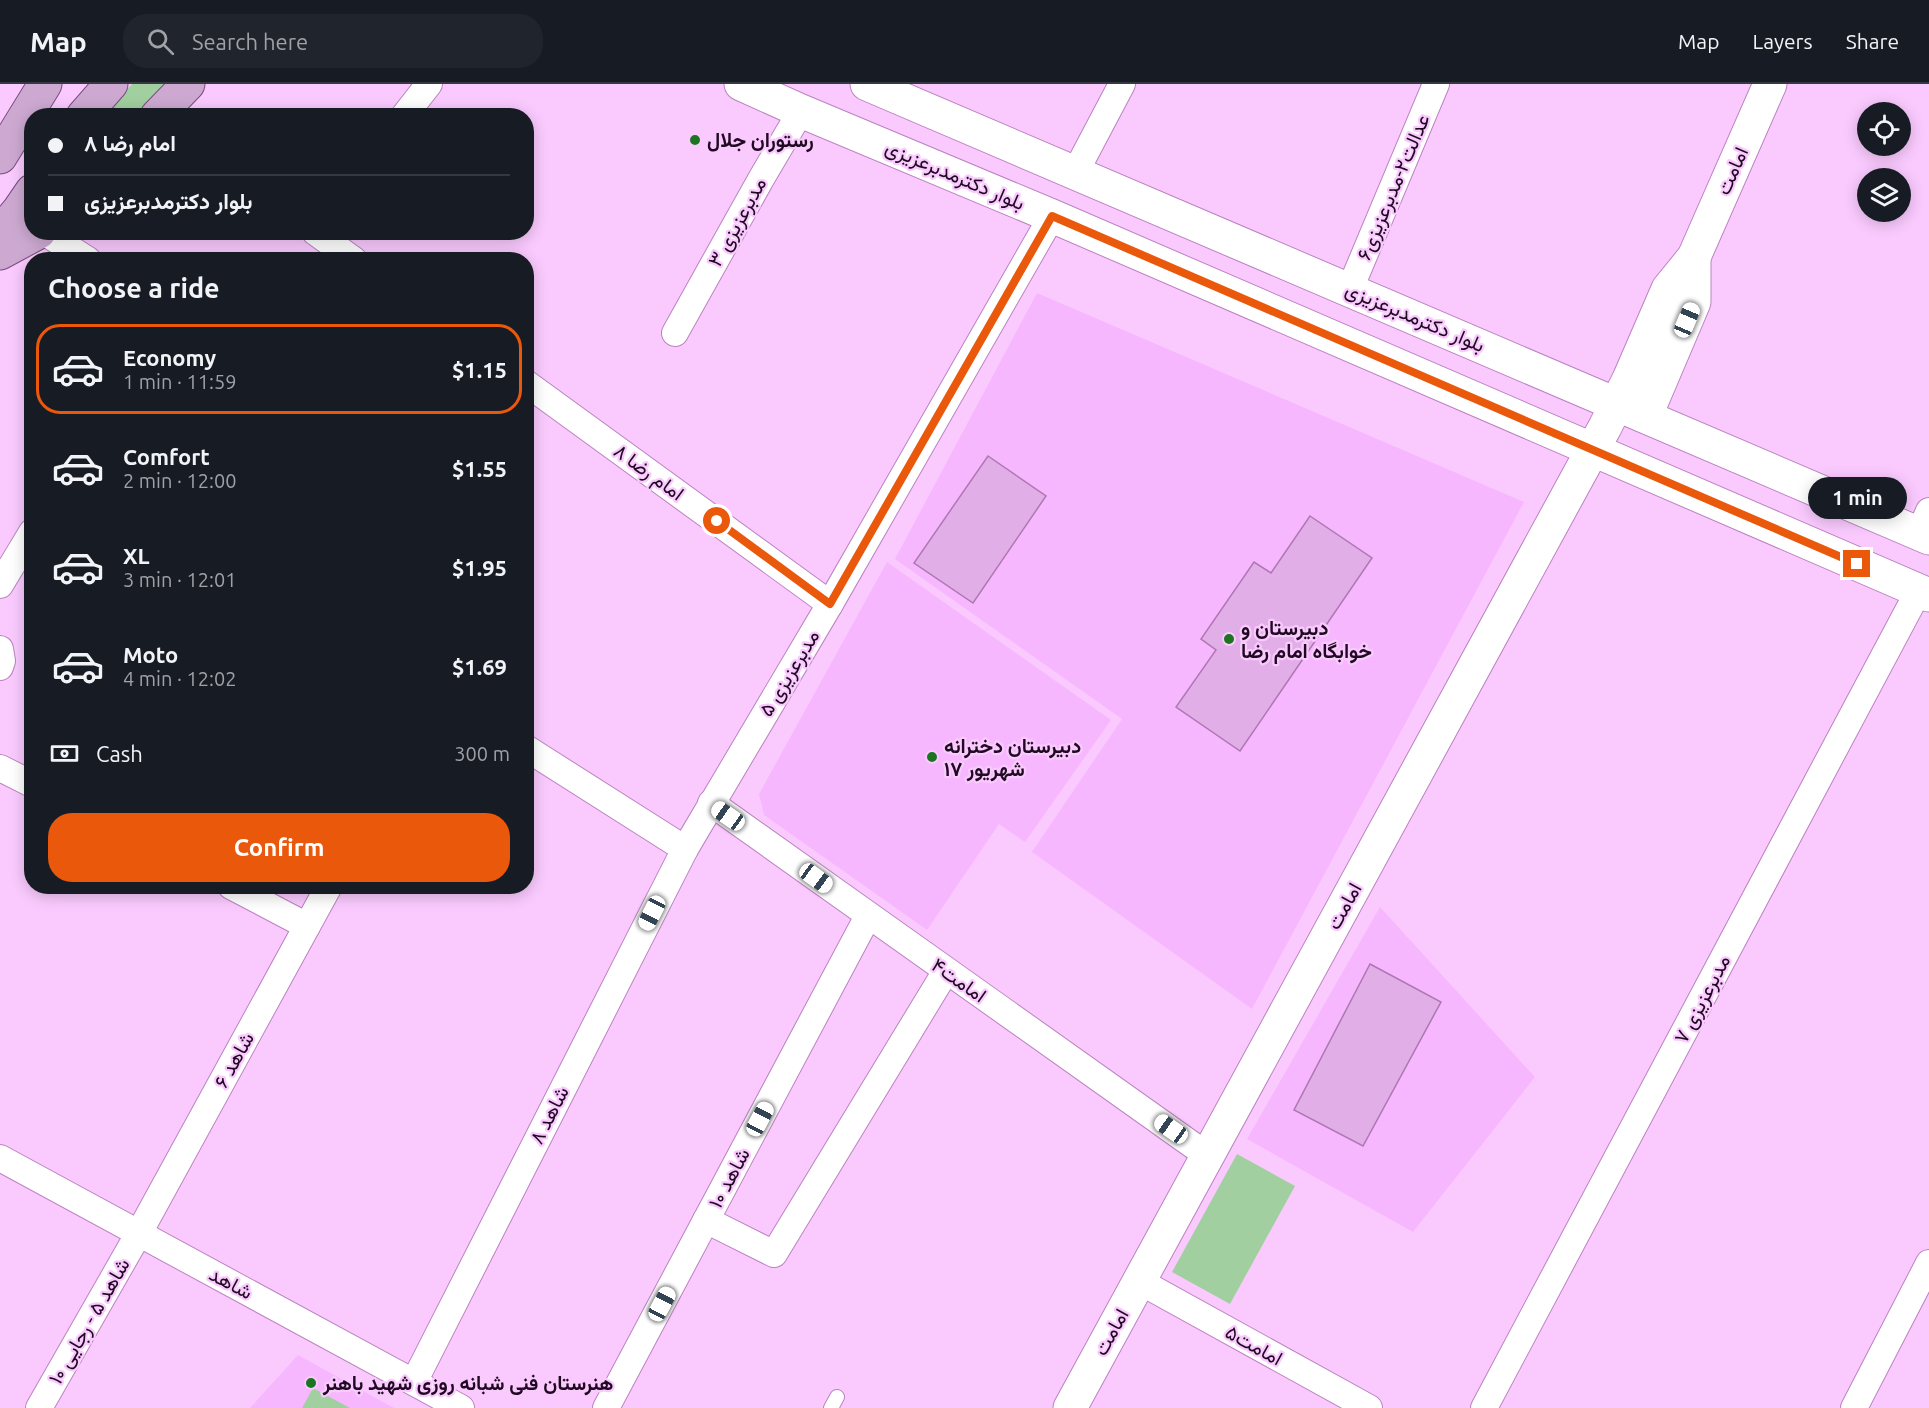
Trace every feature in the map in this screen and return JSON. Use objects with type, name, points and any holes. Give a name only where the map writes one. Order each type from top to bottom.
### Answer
[{"type":"main road","points":[[30,108],[45,84]]},
{"type":"main road","points":[[90,108],[111,84]]},
{"type":"main road","points":[[165,108],[188,84]]},
{"type":"main road","name":"بلوار دکترمدبرعزیزی","points":[[741,84],[1924,592]]},
{"type":"main road","name":"بلوار دکترمدبرعزیزی","points":[[867,84],[1632,409],[1926,527]]},
{"type":"main road","name":"امامت","points":[[1070,1408],[1593,450],[1632,409],[1694,302],[1694,257],[1770,84]]},
{"type":"main road","points":[[1,154],[24,117]]},
{"type":"main road","points":[[0,233],[24,202]]},
{"type":"main road","points":[[0,253],[24,240]]},
{"type":"street","points":[[410,108],[429,84]]},
{"type":"street","points":[[1075,173],[1122,84]]},
{"type":"street","name":"عدالت۲-مدبرعزیزی۶","points":[[1350,289],[1436,84]]},
{"type":"street","name":"مدبرعزیزی ۳","points":[[675,333],[760,179],[801,111]]},
{"type":"street","name":"مدبرعزیزی ۵","points":[[685,849],[830,604],[1052,216]]},
{"type":"street","points":[[57,240],[75,252]]},
{"type":"street","points":[[326,240],[343,252]]},
{"type":"street","name":"امام رضا ۸","points":[[534,389],[830,604]]},
{"type":"street","points":[[0,585],[24,545]]},
{"type":"street","name":"مدبرعزیزی ۷","points":[[1484,1408],[1924,592]]},
{"type":"street","points":[[0,650],[2,661],[0,667]]},
{"type":"street","points":[[534,753],[685,849]]},
{"type":"street","points":[[0,768],[24,780]]},
{"type":"street","name":"امامت۴","points":[[711,803],[1208,1156]]},
{"type":"street","name":"شاهد ۸","points":[[414,1382],[685,849]]},
{"type":"street","points":[[246,894],[308,926]]},
{"type":"street","name":"شاهد ۶","points":[[139,1233],[325,894]]},
{"type":"street","name":"شاهد ۱۰","points":[[606,1408],[868,916]]},
{"type":"street","points":[[706,1220],[774,1254],[946,971]]},
{"type":"street","name":"شاهد","points":[[0,1158],[461,1408]]},
{"type":"street","name":"شاهد ۵ - رجایی ۱۰","points":[[39,1408],[139,1233]]},
{"type":"street","points":[[1854,1408],[1929,1263]]},
{"type":"street","name":"امامت۵","points":[[1140,1281],[1369,1408]]},
{"type":"shaded area","name":"دبیرستان و خوابگاه امام رضا","points":[[1037,293],[1524,502],[1252,1009],[1032,852],[1122,719],[895,559]]},
{"type":"shaded area","name":"دبیرستان دخترانه ۱۷ شهریور","points":[[887,562],[1111,720],[1025,842],[999,824],[927,930],[764,815],[759,794]]},
{"type":"shaded area","points":[[1380,907],[1535,1077],[1413,1232],[1247,1139]]},
{"type":"shaded area","name":"هنرستان فنی شبانه‌ روزی شهید باهنر","points":[[298,1355],[394,1408],[250,1408]]},
{"type":"green space","points":[[132,84],[167,84],[144,108],[110,108]]},
{"type":"green space","points":[[1237,1154],[1295,1186],[1230,1304],[1172,1272]]},
{"type":"green space","points":[[313,1388],[350,1408],[302,1408]]},
{"type":"building","points":[[988,456],[1046,496],[973,603],[914,563]]},
{"type":"building","points":[[1310,516],[1372,558],[1240,751],[1176,707],[1216,650],[1201,639],[1254,562],[1271,573]]},
{"type":"building","points":[[1370,964],[1441,1002],[1363,1146],[1294,1110]]},
{"type":"place","name":"رستوران جلال","points":[[695,140]]},
{"type":"place","name":"دبیرستان و خوابگاه امام رضا","points":[[1229,639]]},
{"type":"place","name":"دبیرستان دخترانه ۱۷ شهریور","points":[[932,757]]},
{"type":"place","name":"هنرستان فنی شبانه‌ روزی شهید باهنر","points":[[311,1383]]},
{"type":"route","points":[[717,521],[830,604],[1052,216],[1857,564]]}]
